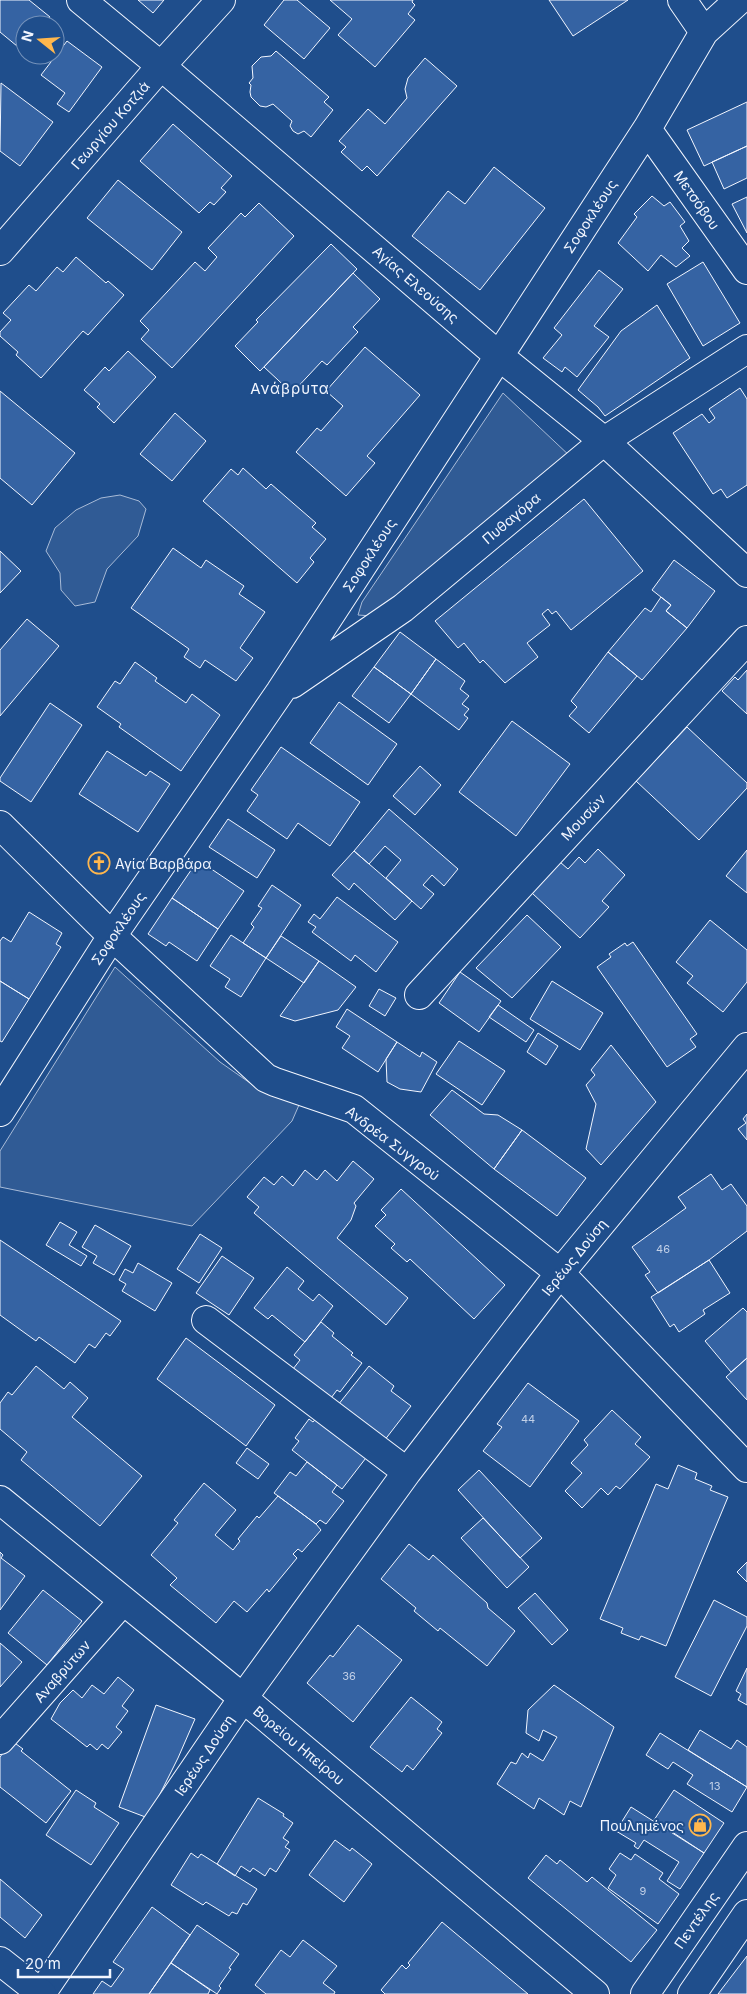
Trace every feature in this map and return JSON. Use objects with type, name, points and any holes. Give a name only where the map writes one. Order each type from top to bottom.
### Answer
[{"type":"street","name":"Αγίας Ελεούσης","points":[[81,0],[161,66],[499,356],[604,441],[747,573]]},
{"type":"street","name":"Γεωργίου Κοτζιά","points":[[0,251],[221,0]]},
{"type":"street","points":[[682,0],[704,32]]},
{"type":"street","name":"Σοφοκλέους","points":[[0,1112],[112,936],[280,692],[647,129],[704,32],[739,0]]},
{"type":"street","name":"Μετσόβου","points":[[647,129],[747,270]]},
{"type":"street","name":"Πυθαγόρα","points":[[280,692],[402,608],[604,441],[747,349]]},
{"type":"street","name":"Μουσών","points":[[419,995],[747,640]]},
{"type":"street","name":"Ανδρέα Συγγρού","points":[[0,825],[112,936],[266,1078],[354,1109],[560,1273],[747,1468]]},
{"type":"street","name":"Ιερέως Δούση","points":[[42,1994],[243,1698],[407,1472],[560,1273],[747,1047]]},
{"type":"street","points":[[206,1320],[407,1472]]},
{"type":"street","name":"Βορείου Ηπείρου","points":[[0,1500],[243,1698],[595,1994]]},
{"type":"street","name":"Αναβρύτων","points":[[0,1740],[123,1601]]},
{"type":"street","name":"Πεντέλης","points":[[645,1994],[747,1846]]},
{"type":"street","points":[[692,1994],[747,1914]]},
{"type":"street","points":[[0,1961],[42,1994]]},
{"type":"shaded area","points":[[503,393],[572,458],[372,616],[358,615],[362,602]]},
{"type":"shaded area","points":[[120,495],[139,501],[146,509],[138,536],[107,569],[95,602],[75,606],[61,590],[60,573],[46,551],[55,528],[76,510],[101,498]]},
{"type":"shaded area","points":[[115,967],[220,1062],[260,1090],[299,1105],[292,1121],[192,1226],[0,1187],[0,1151]]},
{"type":"building","points":[[0,0],[29,0],[48,15],[15,15],[15,44],[0,32]]},
{"type":"building","points":[[138,0],[164,0],[153,13]]},
{"type":"building","points":[[284,0],[297,0],[330,28],[304,59],[264,25]]},
{"type":"building","points":[[330,0],[413,0],[412,2],[415,5],[408,14],[415,20],[375,67],[338,35],[352,19]]},
{"type":"building","points":[[549,0],[628,0],[573,36]]},
{"type":"building","points":[[67,41],[102,67],[69,112],[57,104],[65,93],[41,75],[49,65],[65,65],[65,44]]},
{"type":"building","points":[[276,51],[329,97],[324,102],[333,110],[311,137],[304,131],[298,134],[293,131],[290,126],[292,121],[273,104],[266,107],[260,106],[251,97],[251,85],[249,83],[253,78],[252,66],[261,57],[271,56]]},
{"type":"building","points":[[425,58],[457,86],[377,176],[367,166],[362,171],[341,152],[346,147],[339,141],[368,109],[385,124],[407,98],[405,89],[408,78]]},
{"type":"building","points":[[1,83],[53,122],[20,166],[0,151]]},
{"type":"building","points":[[747,102],[747,146],[704,166],[687,130]]},
{"type":"building","points":[[173,124],[232,176],[221,188],[226,192],[214,205],[210,202],[199,213],[140,161]]},
{"type":"building","points":[[747,146],[747,178],[724,189],[712,162]]},
{"type":"building","points":[[494,167],[545,208],[480,290],[412,236],[448,191],[465,204]]},
{"type":"building","points":[[118,180],[182,232],[152,270],[87,218]]},
{"type":"building","points":[[652,196],[664,206],[670,202],[685,222],[680,226],[689,241],[682,248],[690,256],[676,267],[661,255],[648,271],[618,243],[637,217],[634,214]]},
{"type":"building","points":[[747,197],[747,233],[732,204]]},
{"type":"building","points":[[259,203],[294,236],[172,368],[141,339],[149,330],[140,321],[195,262],[205,271],[217,257],[208,248],[241,213],[245,217]]},
{"type":"building","points":[[331,244],[357,269],[260,371],[235,346],[258,322],[256,320]]},
{"type":"building","points":[[76,257],[106,283],[108,281],[124,295],[88,335],[83,331],[41,378],[16,355],[18,352],[0,336],[0,332],[11,320],[3,313],[29,285],[36,291],[57,267],[63,272]]},
{"type":"building","points":[[703,262],[740,323],[703,346],[667,284]]},
{"type":"building","points":[[599,270],[623,289],[594,326],[609,337],[577,377],[565,367],[562,372],[543,358],[562,335],[554,328]]},
{"type":"building","points":[[353,273],[380,299],[353,327],[358,332],[327,365],[322,361],[292,393],[264,367]]},
{"type":"building","points":[[657,305],[690,358],[605,416],[598,407],[578,390],[621,331]]},
{"type":"building","points":[[365,347],[420,395],[367,456],[375,463],[346,496],[296,452],[317,428],[321,431],[343,406],[326,391]]},
{"type":"building","points":[[128,351],[156,377],[114,423],[97,407],[100,404],[84,390],[105,367],[109,371]]},
{"type":"building","points":[[740,388],[747,399],[747,485],[727,498],[721,489],[713,494],[673,433],[702,414],[709,423],[715,418],[709,409]]},
{"type":"building","points":[[0,391],[75,453],[32,505],[0,478]]},
{"type":"building","points":[[175,413],[206,441],[172,481],[140,454]]},
{"type":"building","points":[[243,468],[266,489],[271,484],[316,523],[312,527],[326,539],[310,558],[314,562],[297,583],[203,501],[231,469],[238,475]]},
{"type":"building","points":[[584,499],[643,571],[571,630],[556,611],[552,614],[548,609],[542,614],[550,625],[527,643],[538,657],[505,683],[483,660],[480,663],[464,643],[458,648],[435,621]]},
{"type":"building","points":[[173,548],[201,568],[206,560],[244,586],[239,594],[265,612],[240,648],[253,658],[236,681],[205,660],[200,668],[184,657],[189,649],[131,608]]},
{"type":"building","points":[[0,551],[21,571],[0,593]]},
{"type":"building","points":[[674,560],[715,591],[687,628],[666,611],[671,605],[652,590]]},
{"type":"building","points":[[661,597],[671,605],[666,611],[687,628],[642,680],[608,652],[645,608],[651,612]]},
{"type":"building","points":[[27,619],[59,646],[0,716],[0,650]]},
{"type":"building","points":[[400,632],[436,659],[411,694],[374,667]]},
{"type":"building","points":[[608,652],[637,676],[589,733],[569,716],[577,707],[571,701]]},
{"type":"building","points":[[436,659],[465,681],[460,689],[469,696],[462,704],[469,709],[464,715],[468,718],[459,730],[411,694]]},
{"type":"building","points":[[135,662],[157,678],[155,681],[186,703],[192,694],[220,715],[181,771],[119,727],[121,724],[97,707],[115,681],[120,684]]},
{"type":"building","points":[[374,667],[411,694],[389,723],[352,696]]},
{"type":"building","points":[[747,670],[747,714],[722,691],[735,677],[738,680]]},
{"type":"building","points":[[339,702],[397,744],[368,785],[310,743]]},
{"type":"building","points":[[50,703],[82,725],[31,802],[0,781],[0,778]]},
{"type":"building","points":[[512,721],[570,764],[516,836],[459,792]]},
{"type":"building","points":[[687,727],[747,783],[747,788],[699,840],[636,781]]},
{"type":"building","points":[[281,747],[360,802],[330,846],[298,823],[287,839],[247,811],[258,795],[251,790]]},
{"type":"building","points":[[107,751],[146,776],[150,771],[170,784],[138,832],[79,794]]},
{"type":"building","points":[[420,766],[441,785],[415,815],[393,796]]},
{"type":"building","points":[[389,809],[458,869],[444,886],[432,875],[423,885],[434,894],[421,909],[386,878],[401,860],[385,846],[369,864],[354,851]]},
{"type":"building","points":[[228,819],[275,850],[257,878],[209,847]]},
{"type":"building","points":[[598,849],[625,875],[602,901],[609,907],[580,938],[532,893],[560,862],[568,869],[579,857],[585,863]]},
{"type":"building","points":[[747,850],[747,893],[726,876]]},
{"type":"building","points":[[354,851],[412,901],[395,920],[354,883],[349,890],[332,875]]},
{"type":"building","points":[[198,860],[244,891],[218,929],[172,898]]},
{"type":"building","points":[[272,885],[301,905],[266,958],[243,943],[254,927],[251,924],[262,908],[258,906]]},
{"type":"building","points":[[337,897],[398,942],[376,972],[355,955],[351,961],[312,932],[316,927],[308,922],[314,914],[320,919]]},
{"type":"building","points":[[172,898],[218,929],[197,961],[169,942],[166,946],[148,934]]},
{"type":"building","points":[[29,912],[62,933],[56,944],[61,947],[29,999],[0,981],[0,941],[3,937],[11,942]]},
{"type":"building","points":[[527,915],[561,947],[512,998],[476,968]]},
{"type":"building","points":[[710,920],[747,950],[747,982],[723,1012],[687,983],[693,976],[676,962]]},
{"type":"building","points":[[231,935],[266,958],[241,997],[225,987],[230,979],[210,966]]},
{"type":"building","points":[[281,936],[319,961],[304,983],[266,958]]},
{"type":"building","points":[[633,942],[697,1034],[690,1039],[696,1047],[667,1067],[597,967],[611,957],[609,954],[625,943],[627,946]]},
{"type":"building","points":[[319,961],[356,987],[338,1010],[295,1021],[280,1016]]},
{"type":"building","points":[[460,972],[501,1001],[479,1032],[439,1003]]},
{"type":"building","points":[[0,981],[29,999],[2,1042],[0,1041]]},
{"type":"building","points":[[552,981],[603,1013],[580,1050],[530,1019]]},
{"type":"building","points":[[379,989],[396,998],[385,1016],[369,1006]]},
{"type":"building","points":[[498,1005],[534,1030],[526,1042],[489,1017]]},
{"type":"building","points":[[347,1009],[397,1042],[378,1072],[342,1048],[350,1036],[336,1027]]},
{"type":"building","points":[[538,1033],[558,1046],[546,1065],[527,1052]]},
{"type":"building","points":[[459,1041],[505,1071],[482,1105],[436,1074]]},
{"type":"building","points":[[397,1042],[420,1057],[422,1052],[437,1062],[421,1092],[400,1089],[387,1082],[386,1059]]},
{"type":"building","points":[[611,1045],[656,1102],[601,1165],[586,1149],[596,1104],[586,1085],[595,1075],[591,1070]]},
{"type":"building","points":[[452,1090],[484,1114],[498,1115],[522,1130],[494,1169],[430,1115]]},
{"type":"building","points":[[747,1114],[747,1140],[738,1129],[746,1123],[743,1119]]},
{"type":"building","points":[[522,1130],[586,1178],[557,1216],[494,1169]]},
{"type":"building","points":[[353,1161],[374,1179],[354,1203],[356,1206],[351,1220],[337,1238],[408,1298],[386,1325],[254,1213],[259,1207],[247,1197],[264,1177],[274,1185],[282,1176],[293,1186],[305,1170],[317,1180],[325,1170],[337,1181]]},
{"type":"building","points":[[711,1174],[722,1190],[731,1184],[747,1206],[747,1231],[709,1260],[658,1293],[645,1275],[650,1272],[632,1247],[686,1208],[678,1197]]},
{"type":"building","points":[[401,1189],[505,1285],[474,1319],[410,1259],[407,1262],[391,1248],[395,1244],[375,1226],[386,1215],[381,1210]]},
{"type":"building","points":[[60,1222],[77,1232],[69,1245],[87,1256],[81,1266],[46,1245]]},
{"type":"building","points":[[95,1225],[131,1246],[114,1275],[93,1263],[97,1256],[82,1247]]},
{"type":"building","points":[[200,1234],[222,1248],[199,1283],[177,1269]]},
{"type":"building","points":[[0,1240],[121,1321],[110,1336],[106,1333],[95,1348],[89,1344],[75,1363],[39,1337],[36,1341],[0,1315]]},
{"type":"building","points":[[222,1256],[254,1278],[229,1315],[196,1293]]},
{"type":"building","points":[[709,1260],[730,1293],[703,1310],[705,1314],[679,1332],[674,1324],[670,1327],[651,1297]]},
{"type":"building","points":[[138,1263],[172,1283],[155,1311],[122,1291],[126,1284],[119,1280],[125,1269],[133,1273]]},
{"type":"building","points":[[287,1267],[304,1281],[298,1289],[313,1301],[319,1294],[333,1306],[305,1342],[272,1315],[268,1319],[254,1308]]},
{"type":"building","points":[[743,1308],[747,1312],[747,1358],[731,1372],[705,1341]]},
{"type":"building","points":[[321,1322],[334,1333],[332,1336],[353,1353],[351,1355],[362,1363],[340,1392],[337,1390],[331,1398],[293,1369],[300,1360],[294,1355]]},
{"type":"building","points":[[186,1338],[275,1405],[246,1446],[157,1379]]},
{"type":"building","points":[[747,1358],[747,1400],[726,1377]]},
{"type":"building","points":[[36,1366],[64,1389],[70,1382],[88,1398],[72,1417],[142,1476],[100,1526],[21,1460],[27,1452],[0,1429],[0,1403],[8,1392],[12,1395]]},
{"type":"building","points":[[369,1366],[394,1386],[391,1391],[411,1406],[384,1441],[338,1405]]},
{"type":"building","points":[[528,1383],[579,1421],[530,1487],[483,1451],[502,1427],[497,1424]]},
{"type":"building","points":[[612,1410],[641,1437],[635,1444],[650,1457],[620,1489],[616,1486],[608,1495],[601,1488],[582,1508],[565,1491],[582,1473],[571,1463],[588,1445],[584,1440]]},
{"type":"building","points":[[319,1415],[369,1454],[342,1489],[292,1450],[299,1441],[295,1438],[309,1419],[313,1422]]},
{"type":"building","points":[[247,1448],[269,1464],[258,1479],[236,1463]]},
{"type":"building","points":[[307,1462],[337,1485],[332,1492],[344,1501],[326,1524],[320,1520],[316,1524],[274,1493],[290,1472],[296,1476]]},
{"type":"building","points":[[678,1465],[697,1473],[695,1479],[712,1486],[710,1490],[728,1497],[666,1646],[641,1636],[639,1640],[621,1633],[623,1628],[600,1619],[656,1484],[668,1489]]},
{"type":"building","points":[[479,1470],[542,1538],[520,1558],[458,1490]]},
{"type":"building","points":[[204,1483],[236,1510],[215,1535],[233,1550],[240,1541],[238,1539],[257,1516],[259,1518],[278,1496],[316,1524],[321,1530],[302,1552],[298,1549],[293,1554],[297,1558],[269,1592],[267,1589],[247,1612],[234,1601],[216,1623],[170,1585],[177,1578],[151,1555],[178,1523],[174,1520]]},
{"type":"building","points":[[483,1518],[529,1567],[507,1588],[461,1538]]},
{"type":"building","points":[[409,1544],[429,1560],[433,1555],[487,1603],[488,1608],[515,1631],[487,1666],[440,1628],[438,1631],[414,1611],[416,1608],[381,1579]]},
{"type":"building","points":[[0,1552],[3,1555],[1,1558],[25,1576],[0,1610]]},
{"type":"building","points":[[747,1562],[747,1582],[737,1572]]},
{"type":"building","points":[[43,1590],[82,1621],[47,1665],[8,1633]]},
{"type":"building","points":[[535,1593],[568,1630],[552,1645],[518,1608]]},
{"type":"building","points":[[714,1600],[747,1617],[747,1626],[711,1696],[675,1677]]},
{"type":"building","points":[[358,1625],[402,1660],[353,1722],[307,1683],[330,1655],[333,1657]]},
{"type":"building","points":[[0,1643],[22,1662],[0,1687]]},
{"type":"building","points":[[747,1668],[747,1705],[738,1700],[741,1694],[736,1691]]},
{"type":"building","points":[[118,1677],[134,1690],[122,1706],[128,1711],[116,1727],[122,1732],[108,1749],[102,1744],[97,1750],[90,1744],[87,1747],[51,1719],[60,1703],[73,1690],[82,1698],[92,1685],[104,1694]]},
{"type":"building","points":[[554,1685],[614,1727],[581,1807],[570,1801],[564,1815],[539,1798],[534,1809],[497,1784],[511,1762],[516,1764],[522,1753],[528,1758],[530,1753],[543,1761],[557,1737],[543,1730],[539,1741],[526,1733],[528,1710]]},
{"type":"building","points":[[411,1697],[442,1722],[437,1729],[442,1733],[413,1770],[407,1765],[402,1772],[370,1747]]},
{"type":"building","points":[[156,1705],[195,1719],[148,1818],[119,1807]]},
{"type":"building","points":[[700,1730],[731,1749],[737,1740],[747,1747],[747,1787],[688,1750]]},
{"type":"building","points":[[660,1733],[747,1787],[732,1812],[687,1784],[693,1775],[673,1762],[668,1769],[646,1755]]},
{"type":"building","points":[[12,1741],[23,1749],[21,1751],[71,1791],[46,1823],[0,1787],[0,1757]]},
{"type":"building","points":[[76,1790],[96,1803],[94,1807],[119,1823],[91,1865],[46,1835]]},
{"type":"building","points":[[674,1790],[724,1823],[704,1853],[654,1820]]},
{"type":"building","points":[[258,1798],[284,1814],[283,1816],[293,1823],[283,1838],[289,1842],[285,1847],[290,1850],[276,1872],[270,1868],[265,1876],[253,1868],[250,1872],[241,1866],[235,1876],[217,1864]]},
{"type":"building","points":[[631,1807],[704,1853],[680,1889],[667,1881],[679,1862],[644,1840],[638,1849],[634,1846],[636,1843],[616,1831]]},
{"type":"building","points":[[335,1840],[350,1851],[352,1848],[372,1864],[344,1902],[309,1875]]},
{"type":"building","points":[[191,1853],[198,1858],[201,1854],[257,1889],[247,1905],[243,1903],[237,1914],[232,1912],[229,1916],[206,1902],[203,1905],[171,1885]]},
{"type":"building","points":[[620,1853],[631,1860],[635,1854],[663,1873],[659,1879],[679,1894],[658,1924],[608,1888],[616,1875],[609,1869]]},
{"type":"building","points":[[546,1855],[557,1864],[560,1860],[587,1882],[592,1877],[657,1930],[631,1962],[528,1878]]},
{"type":"building","points":[[0,1879],[42,1915],[25,1938],[0,1917]]},
{"type":"building","points":[[152,1907],[190,1935],[149,1994],[93,1994],[102,1981],[111,1987],[124,1969],[113,1962]]},
{"type":"building","points":[[442,1922],[528,1994],[385,1994],[381,1990],[402,1965],[406,1969],[410,1965],[408,1963]]},
{"type":"building","points":[[197,1925],[239,1954],[219,1986],[221,1988],[217,1994],[171,1963]]},
{"type":"building","points":[[303,1940],[337,1966],[323,1983],[335,1992],[334,1994],[266,1994],[255,1985],[281,1950],[290,1957]]},
{"type":"building","points":[[747,1956],[747,1994],[718,1994]]},
{"type":"building","points":[[171,1963],[210,1990],[208,1994],[149,1994]]},
{"type":"place","name":"Αγία Βαρβάρα","points":[[99,863]]},
{"type":"place","name":"Πουλημένος","points":[[700,1825]]},
{"type":"district","name":"Ανάβρυτα","points":[[290,388]]}]
